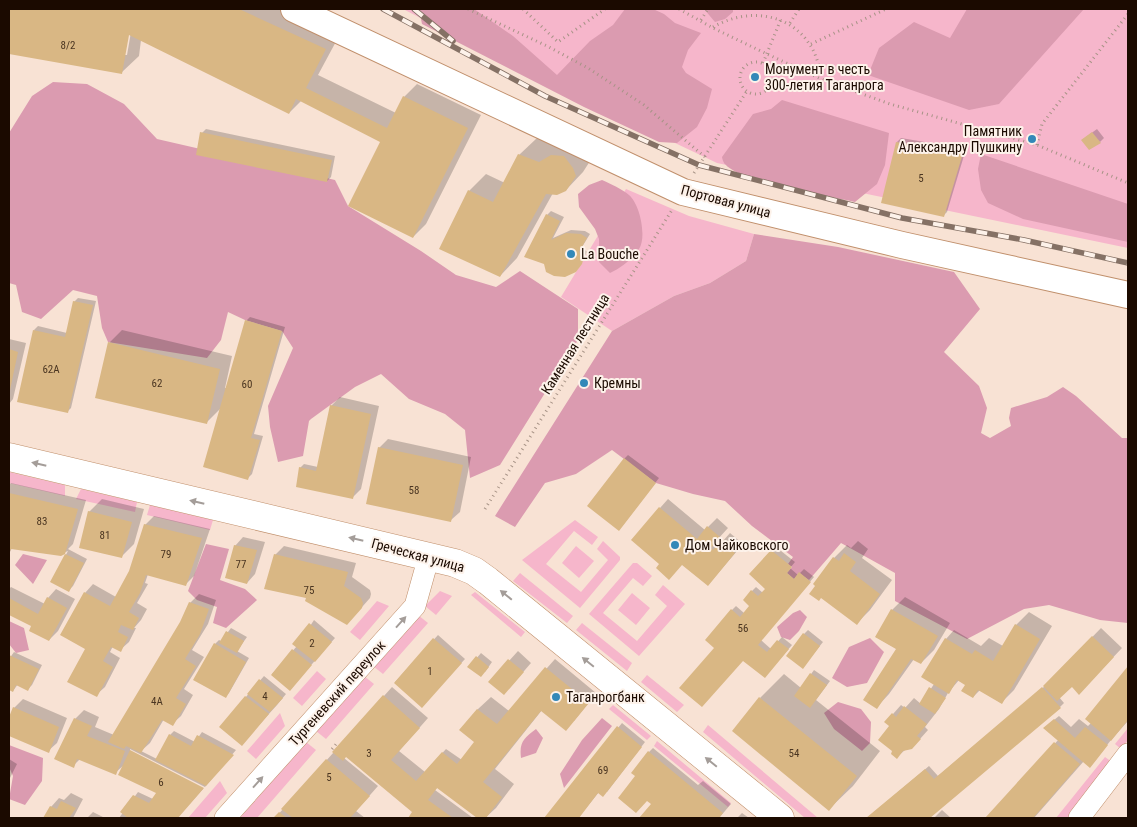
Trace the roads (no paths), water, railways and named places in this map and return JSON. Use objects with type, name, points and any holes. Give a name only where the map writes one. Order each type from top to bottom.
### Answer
[{"type":"main road","name":"Греческая улица","points":[[9,457],[454,562],[474,570],[780,818]]},
{"type":"street","name":"Портовая улица","points":[[294,9],[683,192],[902,245],[1128,295]]},
{"type":"street","name":"Тургеневский переулок","points":[[225,818],[415,606],[429,556]]},
{"type":"street","points":[[1079,818],[1128,754]]},
{"type":"railway","points":[[383,9],[545,96],[699,165],[902,218],[1024,240],[1128,263]]},
{"type":"railway","points":[[414,9],[453,41]]},
{"type":"place","name":"Монумент в честь 300-летия Таганрога","points":[[755,77]]},
{"type":"place","name":"Памятник Александру Пушкину","points":[[1032,139]]},
{"type":"place","name":"La Bouche","points":[[571,254]]},
{"type":"place","name":"Кремны","points":[[584,383]]},
{"type":"place","name":"Дом Чайковского","points":[[675,545]]},
{"type":"place","name":"Таганрогбанк","points":[[556,697]]}]
